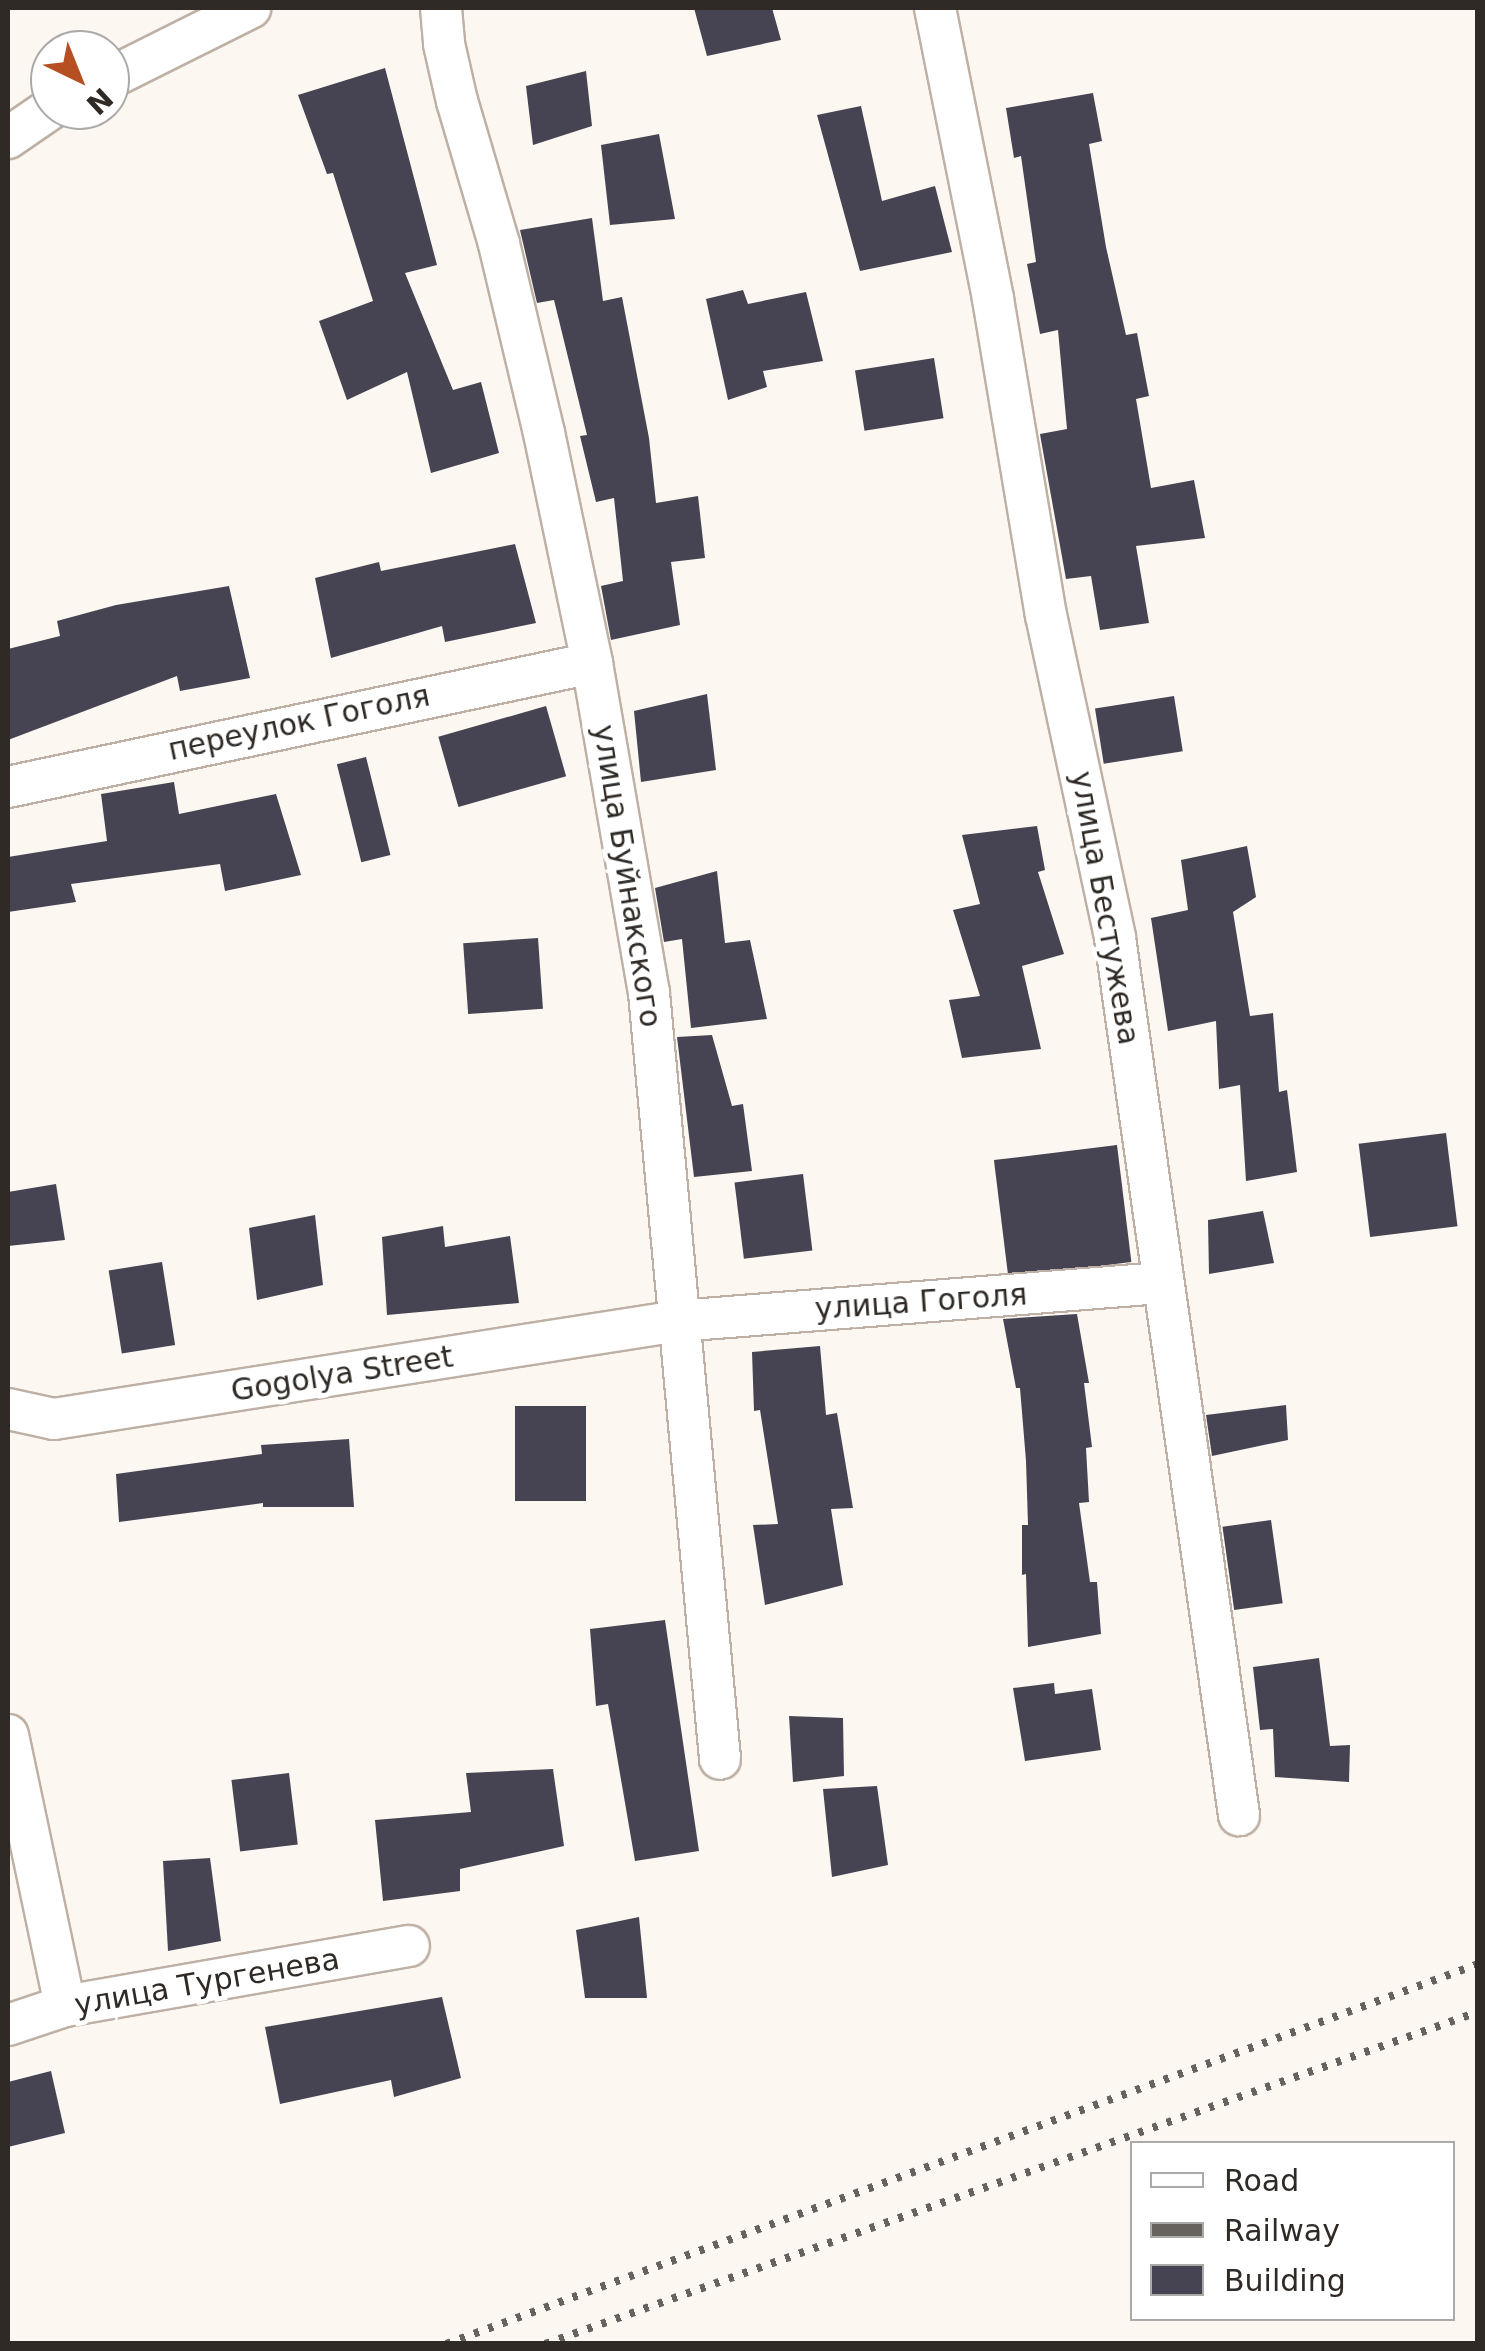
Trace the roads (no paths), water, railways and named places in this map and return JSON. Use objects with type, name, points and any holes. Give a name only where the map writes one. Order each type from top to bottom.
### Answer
[{"type":"street","points":[[130,68],[250,8]]},
{"type":"street","name":"улица Буйнакского","points":[[442,8],[444,44],[500,244],[592,663],[649,993],[720,1759]]},
{"type":"street","name":"улица Бестужева","points":[[935,8],[993,299],[1046,616],[1115,938],[1240,1815]]},
{"type":"street","points":[[8,138],[30,123]]},
{"type":"street","name":"переулок Гоголя","points":[[8,787],[592,663]]},
{"type":"street","name":"улица Гоголя","points":[[678,1321],[1164,1283]]},
{"type":"street","name":"Gogolya Street","points":[[8,1410],[54,1419],[678,1321]]},
{"type":"street","points":[[8,1735],[65,2006]]},
{"type":"street","name":"улица Тургенева","points":[[8,2026],[65,2006],[409,1946]]},
{"type":"railway","points":[[446,2344],[1478,1964]]},
{"type":"railway","points":[[545,2344],[1478,2012]]}]
